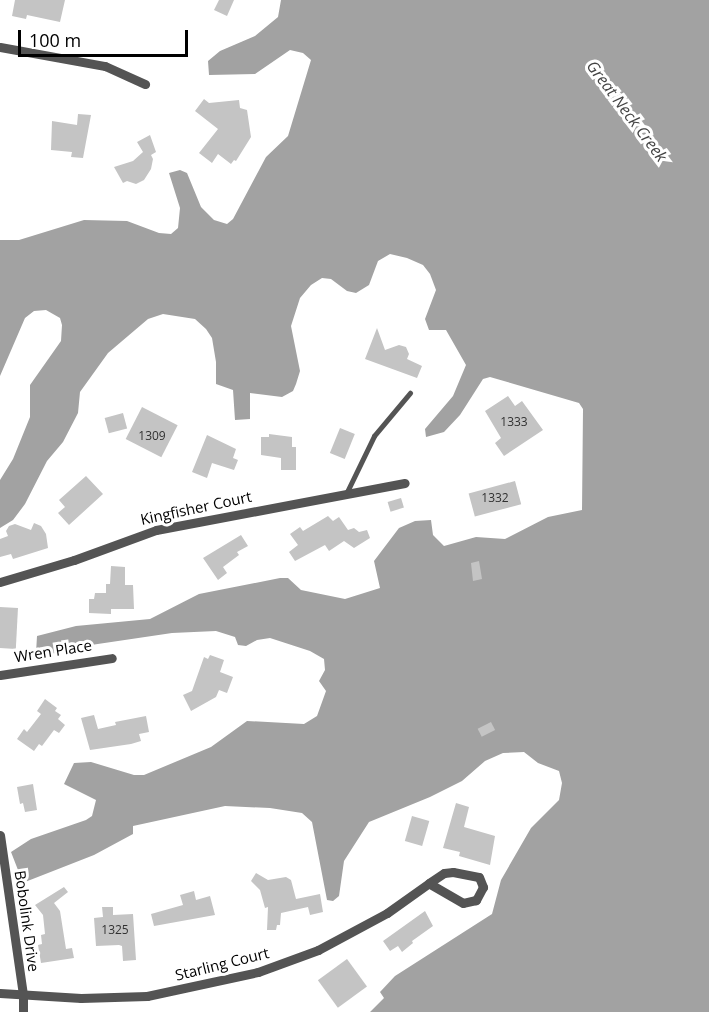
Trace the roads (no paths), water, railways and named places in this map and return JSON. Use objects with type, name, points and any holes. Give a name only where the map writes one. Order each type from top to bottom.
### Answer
[{"type":"street","points":[[0,47],[105,66],[145,84]]},
{"type":"street","name":"Kingfisher Court","points":[[0,582],[74,560],[156,530],[405,483]]},
{"type":"street","name":"Wren Place","points":[[0,675],[112,658]]},
{"type":"street","name":"Bobolink Drive","points":[[0,835],[23,994],[23,1012]]},
{"type":"street","name":"Starling Court","points":[[0,993],[81,998],[147,996],[258,972],[318,950],[387,913],[444,873],[476,874],[483,882],[483,887],[476,900],[463,903],[429,884]]},
{"type":"lane","points":[[346,494],[374,436],[410,393]]},
{"type":"water","name":"Great Neck Creek","points":[[281,0],[709,0],[709,1012],[370,1012],[384,998],[380,992],[395,976],[492,914],[501,880],[531,828],[559,800],[562,783],[559,771],[538,763],[524,752],[503,753],[485,761],[462,781],[369,822],[344,861],[339,896],[333,901],[327,900],[312,822],[302,813],[270,808],[225,806],[133,826],[133,834],[94,855],[25,882],[18,870],[11,852],[31,839],[92,816],[96,800],[64,784],[74,763],[91,762],[134,775],[144,775],[211,747],[247,721],[304,724],[317,716],[326,691],[319,681],[325,670],[324,659],[310,651],[270,638],[257,640],[246,646],[238,645],[235,637],[216,631],[172,633],[91,645],[42,656],[36,653],[37,636],[76,626],[150,619],[199,594],[280,578],[288,578],[301,590],[345,599],[380,588],[374,561],[399,528],[415,521],[431,520],[433,535],[444,546],[476,537],[505,539],[548,517],[582,510],[583,409],[579,403],[490,377],[483,379],[460,415],[444,432],[426,437],[425,429],[453,396],[466,365],[446,330],[429,330],[425,319],[436,290],[430,274],[423,265],[390,254],[378,261],[369,285],[356,293],[347,291],[331,279],[322,278],[311,285],[300,298],[291,326],[300,371],[293,391],[282,397],[250,393],[250,419],[235,420],[233,390],[216,384],[216,362],[212,338],[206,329],[195,319],[163,314],[148,319],[108,353],[80,392],[78,413],[63,442],[47,461],[25,504],[13,520],[0,528],[0,480],[13,459],[30,417],[30,385],[61,341],[62,325],[60,318],[46,310],[34,311],[25,318],[0,376],[0,240],[19,240],[84,220],[127,221],[159,233],[171,234],[178,228],[180,208],[169,173],[180,170],[187,173],[201,207],[214,220],[227,224],[233,219],[266,157],[288,136],[311,60],[303,53],[290,50],[255,74],[209,75],[208,61],[220,51],[255,36],[278,17]]}]
